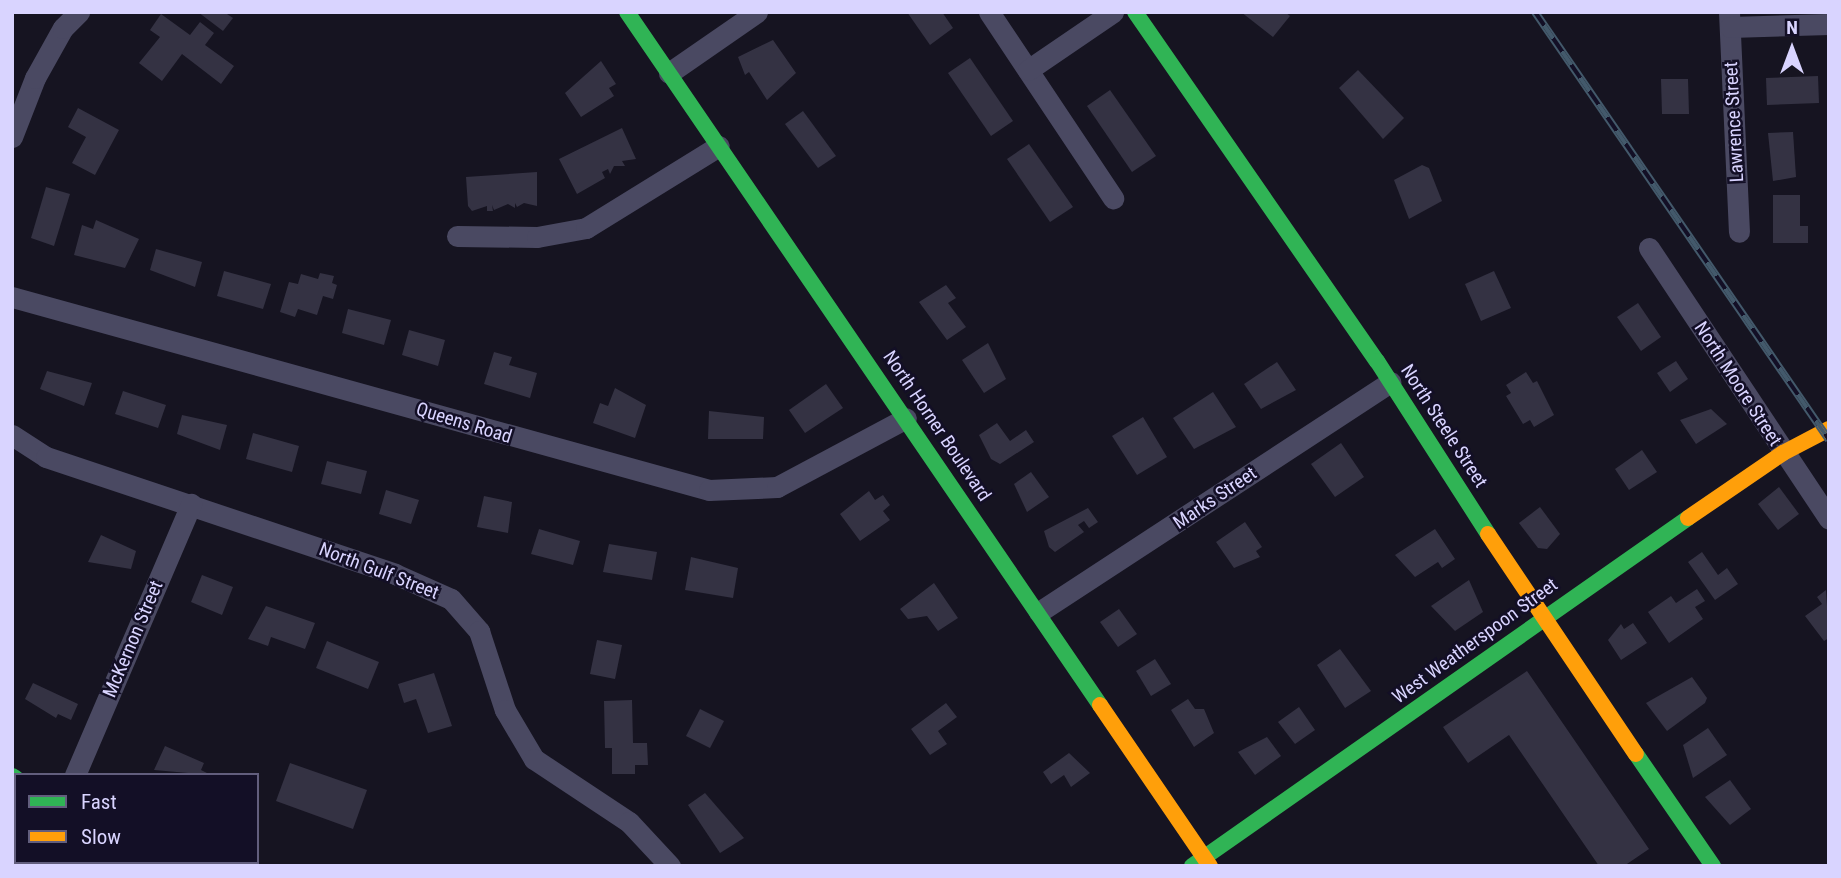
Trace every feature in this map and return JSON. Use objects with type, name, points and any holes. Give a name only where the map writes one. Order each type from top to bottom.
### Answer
[{"type":"street","points":[[12,137],[35,78],[63,28],[79,12]]},
{"type":"street","name":"North Horner Boulevard","points":[[627,12],[1039,612],[1202,863]]},
{"type":"street","points":[[669,73],[757,12]]},
{"type":"street","points":[[989,12],[1113,198]]},
{"type":"street","points":[[1028,70],[1113,12]]},
{"type":"street","name":"North Steele Street","points":[[1135,12],[1390,382],[1542,618],[1711,865]]},
{"type":"street","points":[[1729,20],[1829,24]]},
{"type":"street","name":"Lawrence Street","points":[[1729,20],[1739,232]]},
{"type":"street","points":[[457,236],[537,237],[586,228],[719,146]]},
{"type":"street","name":"North Moore Street","points":[[1649,248],[1829,519]]},
{"type":"street","name":"Queens Road","points":[[12,297],[709,490],[777,487],[906,418]]},
{"type":"street","name":"Marks Street","points":[[1039,612],[1390,382]]},
{"type":"street","name":"West Weatherspoon Street","points":[[1202,863],[1542,618],[1783,453],[1829,429]]},
{"type":"street","name":"North Gulf Street","points":[[12,435],[46,457],[395,574],[451,599],[479,631],[505,710],[534,759],[629,822],[670,866]]},
{"type":"street","name":"McKernon Street","points":[[76,773],[191,504]]},
{"type":"building","points":[[198,12],[224,12],[233,18],[223,31]]},
{"type":"building","points":[[907,12],[942,12],[953,28],[930,45]]},
{"type":"building","points":[[1241,12],[1285,12],[1290,16],[1273,37]]},
{"type":"building","points":[[161,14],[190,35],[200,22],[214,33],[205,45],[234,66],[221,84],[182,54],[162,81],[139,63],[160,37],[150,30]]},
{"type":"building","points":[[773,40],[796,73],[767,100],[749,72],[745,75],[738,57]]},
{"type":"building","points":[[970,58],[1013,121],[991,136],[948,73]]},
{"type":"building","points":[[601,61],[616,84],[609,88],[614,96],[581,117],[565,93]]},
{"type":"building","points":[[1358,70],[1404,118],[1383,139],[1339,88]]},
{"type":"building","points":[[1818,76],[1819,103],[1767,105],[1766,78]]},
{"type":"building","points":[[1661,79],[1688,79],[1689,114],[1662,114]]},
{"type":"building","points":[[1110,90],[1156,156],[1132,172],[1087,106]]},
{"type":"building","points":[[78,108],[119,130],[95,175],[72,163],[86,137],[68,127]]},
{"type":"building","points":[[803,111],[836,156],[818,168],[785,124]]},
{"type":"building","points":[[622,128],[636,159],[622,161],[625,166],[614,166],[610,174],[608,169],[602,172],[605,178],[577,194],[559,159]]},
{"type":"building","points":[[1793,132],[1796,177],[1773,181],[1768,133]]},
{"type":"building","points":[[1029,144],[1073,207],[1050,222],[1007,159]]},
{"type":"building","points":[[1422,165],[1429,168],[1442,201],[1409,219],[1394,180]]},
{"type":"building","points":[[537,172],[537,206],[524,203],[517,207],[515,203],[515,208],[508,204],[494,210],[492,205],[493,211],[487,211],[487,206],[472,211],[468,206],[466,177]]},
{"type":"building","points":[[46,187],[70,194],[54,246],[31,238]]},
{"type":"building","points":[[1773,195],[1800,195],[1800,226],[1808,226],[1808,243],[1773,243]]},
{"type":"building","points":[[96,220],[139,239],[125,268],[74,255],[82,225],[93,229]]},
{"type":"building","points":[[156,249],[202,262],[195,287],[150,270]]},
{"type":"building","points":[[224,271],[271,284],[263,309],[217,296]]},
{"type":"building","points":[[1494,271],[1511,308],[1481,321],[1465,284]]},
{"type":"building","points":[[320,273],[334,276],[332,283],[337,285],[333,299],[323,296],[317,315],[298,309],[295,317],[280,312],[289,282],[298,284],[301,274],[318,279]]},
{"type":"building","points":[[946,285],[956,298],[948,303],[966,327],[947,340],[919,302]]},
{"type":"building","points":[[1638,303],[1661,337],[1641,351],[1617,317]]},
{"type":"building","points":[[348,309],[391,320],[384,345],[342,333]]},
{"type":"building","points":[[409,330],[445,340],[438,366],[402,355]]},
{"type":"building","points":[[988,343],[1006,379],[984,393],[962,360]]},
{"type":"building","points":[[494,352],[512,357],[509,365],[537,373],[530,398],[484,384]]},
{"type":"building","points":[[1676,361],[1688,379],[1670,392],[1657,373]]},
{"type":"building","points":[[1277,362],[1296,390],[1261,409],[1244,384]]},
{"type":"building","points":[[47,371],[92,383],[84,406],[40,389]]},
{"type":"building","points":[[1526,372],[1533,383],[1537,381],[1554,415],[1534,427],[1530,420],[1523,424],[1506,396],[1511,393],[1506,385]]},
{"type":"building","points":[[826,384],[843,408],[805,433],[789,410]]},
{"type":"building","points":[[615,388],[646,405],[635,438],[593,423],[600,403],[608,406]]},
{"type":"building","points":[[123,391],[166,405],[158,428],[115,414]]},
{"type":"building","points":[[1213,392],[1236,427],[1194,449],[1173,418]]},
{"type":"building","points":[[1711,409],[1727,424],[1696,444],[1680,420]]},
{"type":"building","points":[[709,411],[764,417],[763,439],[708,439]]},
{"type":"building","points":[[182,415],[227,425],[220,450],[177,434]]},
{"type":"building","points":[[1143,417],[1167,457],[1137,475],[1112,436]]},
{"type":"building","points":[[997,423],[1010,441],[1026,430],[1034,442],[1000,464],[991,459],[979,435]]},
{"type":"building","points":[[253,433],[299,446],[292,472],[246,459]]},
{"type":"building","points":[[1341,443],[1364,477],[1335,497],[1311,464]]},
{"type":"building","points":[[1642,450],[1657,472],[1629,490],[1615,469]]},
{"type":"building","points":[[327,461],[367,471],[361,494],[321,484]]},
{"type":"building","points":[[1031,472],[1049,497],[1027,512],[1014,484]]},
{"type":"building","points":[[1779,487],[1799,514],[1778,530],[1758,504]]},
{"type":"building","points":[[386,490],[419,500],[411,524],[379,514]]},
{"type":"building","points":[[869,491],[875,500],[883,495],[890,505],[883,511],[890,520],[860,541],[840,514]]},
{"type":"building","points":[[484,496],[512,502],[508,533],[477,527]]},
{"type":"building","points":[[1540,507],[1560,534],[1547,549],[1538,548],[1519,523]]},
{"type":"building","points":[[1088,508],[1098,522],[1089,528],[1084,521],[1078,525],[1084,532],[1055,552],[1049,547],[1044,531]]},
{"type":"building","points":[[1245,522],[1262,547],[1256,551],[1260,557],[1234,568],[1216,542]]},
{"type":"building","points":[[539,529],[580,541],[573,565],[531,554]]},
{"type":"building","points":[[1435,529],[1455,559],[1442,568],[1438,562],[1415,577],[1395,555]]},
{"type":"building","points":[[101,535],[136,551],[131,569],[88,562]]},
{"type":"building","points":[[609,544],[657,552],[652,580],[603,572]]},
{"type":"building","points":[[1702,552],[1718,575],[1727,568],[1738,584],[1715,600],[1688,562]]},
{"type":"building","points":[[691,557],[738,568],[733,598],[685,590]]},
{"type":"building","points":[[202,575],[233,587],[222,615],[191,602]]},
{"type":"building","points":[[1469,580],[1483,612],[1455,631],[1431,606]]},
{"type":"building","points":[[934,583],[958,618],[938,631],[927,616],[908,619],[900,609]]},
{"type":"building","points":[[1697,589],[1705,601],[1695,607],[1703,619],[1669,643],[1648,612],[1671,596],[1676,603]]},
{"type":"building","points":[[1826,590],[1829,638],[1824,641],[1805,616],[1822,604],[1817,597]]},
{"type":"building","points":[[266,606],[315,623],[305,649],[271,637],[268,646],[248,639]]},
{"type":"building","points":[[1119,609],[1137,634],[1118,647],[1100,622]]},
{"type":"building","points":[[1633,623],[1647,643],[1621,660],[1608,640],[1621,624],[1624,629]]},
{"type":"building","points":[[597,640],[622,645],[615,679],[590,674]]},
{"type":"building","points":[[327,641],[379,662],[368,689],[316,668]]},
{"type":"building","points":[[1340,649],[1371,691],[1345,708],[1317,665]]},
{"type":"building","points":[[1155,659],[1171,684],[1151,696],[1136,671]]},
{"type":"building","points":[[1527,671],[1649,849],[1624,866],[1599,866],[1509,735],[1468,763],[1443,727]]},
{"type":"building","points":[[434,673],[452,726],[428,733],[416,699],[404,703],[398,684]]},
{"type":"building","points":[[1692,677],[1707,698],[1705,703],[1667,731],[1646,703]]},
{"type":"building","points":[[33,683],[78,704],[71,720],[58,714],[56,718],[25,699]]},
{"type":"building","points":[[1188,699],[1195,709],[1204,709],[1214,733],[1194,747],[1171,710]]},
{"type":"building","points":[[632,700],[633,743],[647,743],[648,765],[635,765],[635,774],[612,774],[612,748],[605,748],[604,701]]},
{"type":"building","points":[[946,703],[957,717],[938,731],[947,744],[930,755],[911,729]]},
{"type":"building","points":[[1299,707],[1315,730],[1295,744],[1278,722]]},
{"type":"building","points":[[700,709],[724,721],[710,748],[686,736]]},
{"type":"building","points":[[1708,728],[1727,755],[1693,778],[1683,745]]},
{"type":"building","points":[[1267,737],[1281,756],[1255,775],[1238,752]]},
{"type":"building","points":[[165,746],[204,763],[201,770],[207,773],[188,773],[154,770]]},
{"type":"building","points":[[1069,753],[1090,773],[1071,787],[1064,775],[1051,784],[1043,772]]},
{"type":"building","points":[[290,763],[367,790],[353,829],[276,801]]},
{"type":"building","points":[[1730,780],[1751,809],[1730,825],[1705,797]]},
{"type":"building","points":[[705,793],[744,838],[720,853],[688,805]]},
{"type":"railway","points":[[1535,12],[1829,440]]},
{"type":"traffic: fast","points":[[627,12],[1100,705]]},
{"type":"traffic: fast","points":[[1135,12],[1377,361],[1488,534]]},
{"type":"traffic: fast","points":[[1192,866],[1688,518]]},
{"type":"traffic: fast","points":[[1636,754],[1713,866]]},
{"type":"traffic: slow","points":[[1688,518],[1783,453],[1829,429]]},
{"type":"traffic: slow","points":[[1488,534],[1636,754]]},
{"type":"traffic: slow","points":[[1100,705],[1210,866]]},
{"type":"traffic: slow","points":[[213,864],[217,866]]}]
